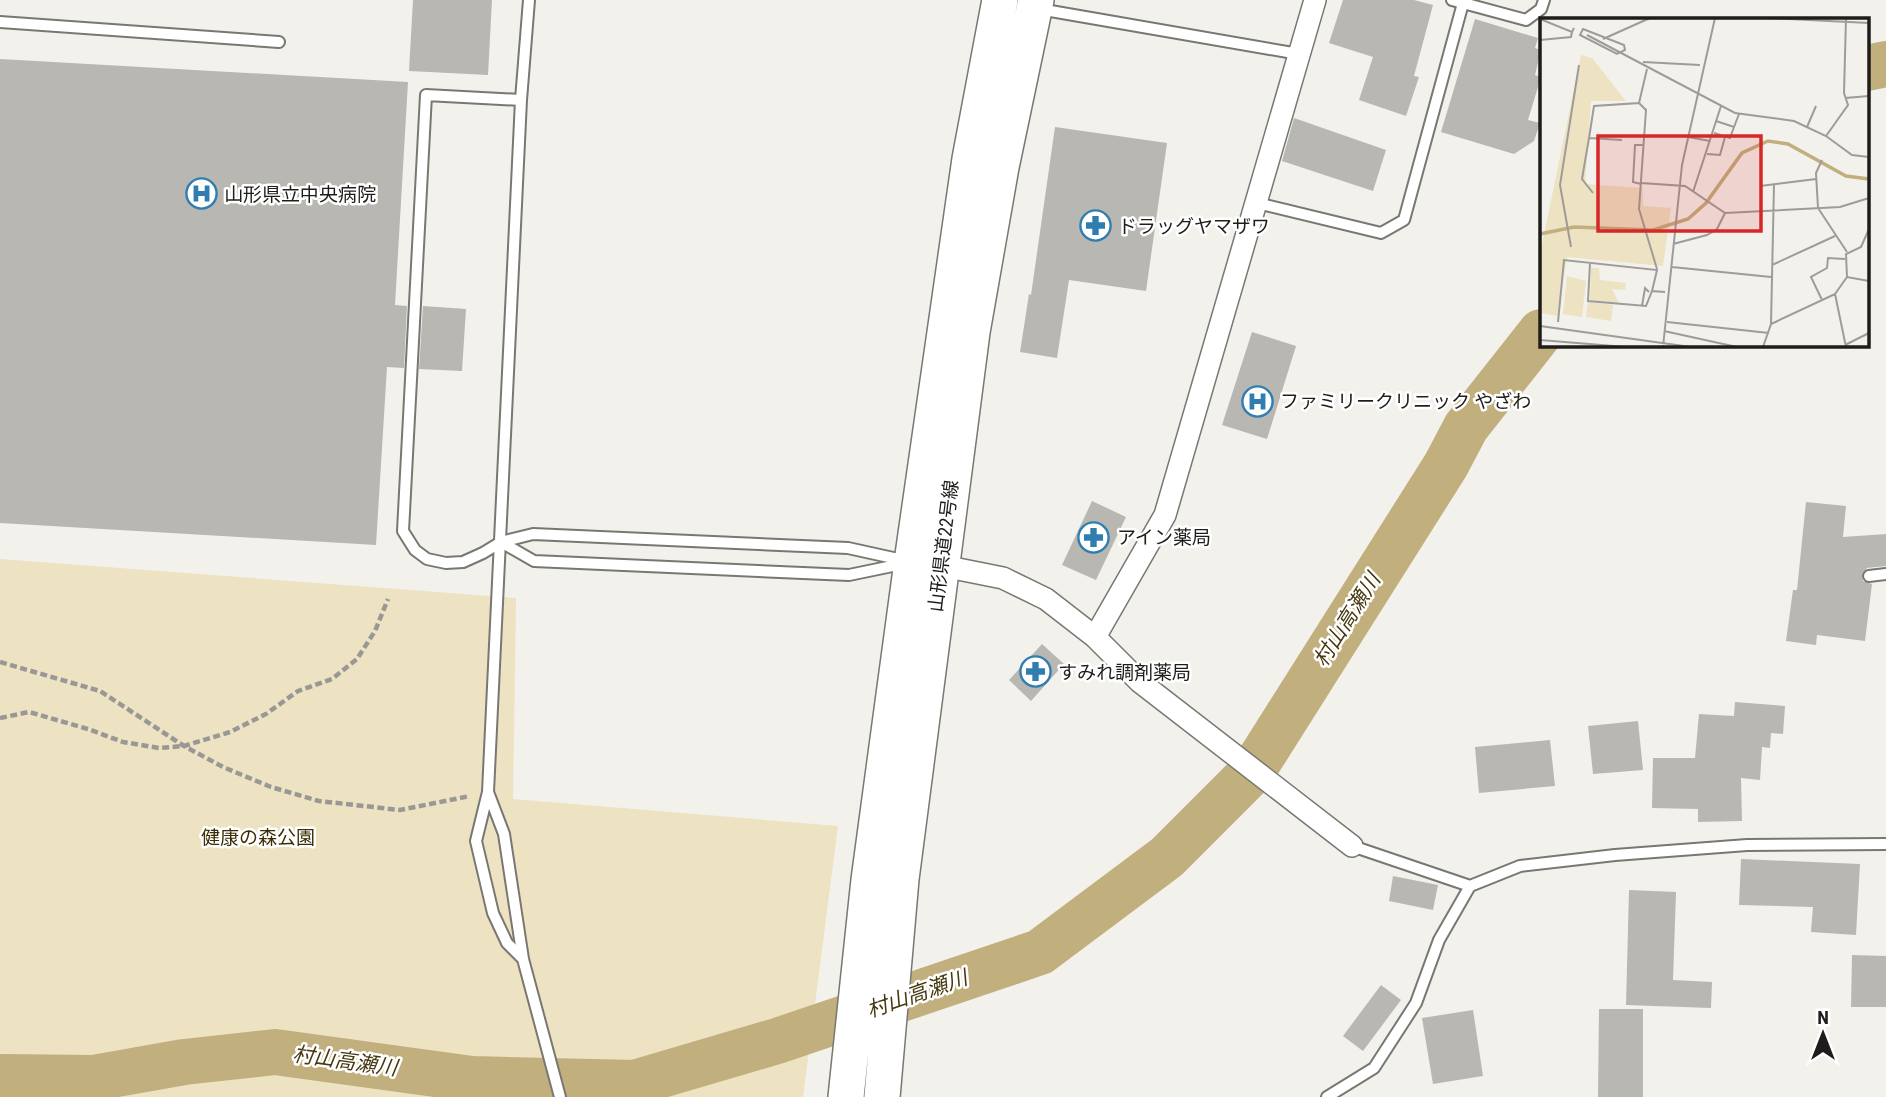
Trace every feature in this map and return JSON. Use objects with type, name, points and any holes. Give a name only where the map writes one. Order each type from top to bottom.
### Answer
[{"type":"main road","name":"山形県道22号線","points":[[846,1097],[885,879],[926,563],[970,159],[1000,0]]},
{"type":"main road","name":"山形県道22号線","points":[[926,563],[972,332],[1000,167],[1035,4]]},
{"type":"main road","name":"山形県道22号線","points":[[882,1097],[885,879]]},
{"type":"street","points":[[1095,637],[1164,515],[1315,0]]},
{"type":"street","points":[[926,563],[1003,578],[1046,598],[1095,637],[1140,682],[1352,846]]},
{"type":"lane","points":[[523,959],[507,943],[493,913],[476,841],[488,792],[521,100],[529,0]]},
{"type":"lane","points":[[1257,204],[1381,233],[1404,219],[1458,2],[1526,20],[1541,9],[1544,0]]},
{"type":"lane","points":[[1035,4],[1298,54]]},
{"type":"lane","points":[[0,22],[279,42]]},
{"type":"lane","points":[[521,100],[426,95],[403,531],[415,550],[427,559],[446,563],[463,562],[501,542],[533,534],[848,548],[926,563]]},
{"type":"lane","points":[[501,542],[534,561],[849,575],[926,563]]},
{"type":"lane","points":[[1869,576],[1886,574]]},
{"type":"lane","points":[[488,792],[504,834],[523,959],[560,1097]]},
{"type":"lane","points":[[1327,1097],[1374,1068],[1416,1003],[1439,940],[1470,886],[1520,866],[1615,855],[1747,845],[1886,844]]},
{"type":"lane","points":[[1352,846],[1470,886]]},
{"type":"path","points":[[0,718],[29,712],[88,729],[123,743],[159,748],[184,746],[230,732],[266,714],[298,691],[332,679],[357,659],[375,631],[388,599]]},
{"type":"path","points":[[0,662],[100,691],[184,746],[235,772],[271,787],[319,801],[400,810],[488,792]]},
{"type":"green space","name":"健康の森公園","points":[[0,559],[516,598],[513,799],[838,826],[803,1097],[0,1097]]},
{"type":"building","points":[[413,0],[492,0],[488,75],[409,71]]},
{"type":"building","points":[[1343,0],[1414,0],[1433,5],[1414,76],[1419,77],[1406,116],[1359,100],[1373,57],[1329,43]]},
{"type":"building","points":[[1475,19],[1538,38],[1535,48],[1540,50],[1540,54],[1535,75],[1540,77],[1540,80],[1528,120],[1540,123],[1534,141],[1514,154],[1441,132]]},
{"type":"building","name":"山形県立中央病院","points":[[0,59],[408,82],[395,305],[407,306],[404,368],[387,367],[376,545],[0,523]]},
{"type":"building","points":[[1294,118],[1386,150],[1373,191],[1282,161]]},
{"type":"building","points":[[1055,127],[1167,143],[1146,291],[1069,280],[1057,358],[1020,352],[1029,294],[1031,295]]},
{"type":"building","points":[[423,306],[466,309],[462,371],[419,369]]},
{"type":"building","points":[[1252,332],[1296,346],[1267,439],[1222,425]]},
{"type":"building","points":[[1092,501],[1126,517],[1096,580],[1062,565]]},
{"type":"building","points":[[1806,502],[1846,506],[1843,537],[1886,534],[1886,566],[1867,568],[1862,574],[1863,581],[1872,584],[1865,641],[1817,635],[1816,645],[1786,641],[1793,590],[1797,590]]},
{"type":"building","points":[[1042,644],[1064,664],[1031,701],[1009,680]]},
{"type":"building","points":[[1735,702],[1785,706],[1783,734],[1771,733],[1770,748],[1762,747],[1760,780],[1741,778],[1742,821],[1698,822],[1698,809],[1652,808],[1653,758],[1695,758],[1699,714],[1734,716]]},
{"type":"building","points":[[1638,721],[1643,770],[1593,774],[1588,726]]},
{"type":"building","points":[[1550,740],[1555,786],[1479,793],[1475,747]]},
{"type":"building","points":[[1741,859],[1860,864],[1856,935],[1811,932],[1813,907],[1739,905]]},
{"type":"building","points":[[1393,876],[1438,885],[1433,910],[1389,901]]},
{"type":"building","points":[[1629,890],[1676,892],[1673,980],[1712,982],[1711,1008],[1626,1005]]},
{"type":"building","points":[[1852,955],[1886,956],[1886,1007],[1851,1007]]},
{"type":"building","points":[[1381,985],[1401,1000],[1363,1051],[1343,1036]]},
{"type":"building","points":[[1599,1009],[1643,1009],[1643,1097],[1598,1097]]},
{"type":"building","points":[[1473,1010],[1483,1076],[1433,1084],[1422,1018]]},
{"type":"waterway","name":"村山高瀬川","points":[[1868,68],[1886,64]]},
{"type":"waterway","name":"村山高瀬川","points":[[0,1077],[94,1078],[184,1062],[275,1052],[472,1079],[634,1083],[777,1041],[1040,952],[1167,857],[1252,772],[1446,465],[1466,427],[1540,333]]},
{"type":"place","name":"山形県立中央病院","points":[[201,194]]},
{"type":"place","name":"ドラッグヤマザワ","points":[[1095,226]]},
{"type":"place","name":"ファミリークリニック やざわ","points":[[1257,401]]},
{"type":"place","name":"アイン薬局","points":[[1094,537]]},
{"type":"place","name":"すみれ調剤薬局","points":[[1035,672]]}]
